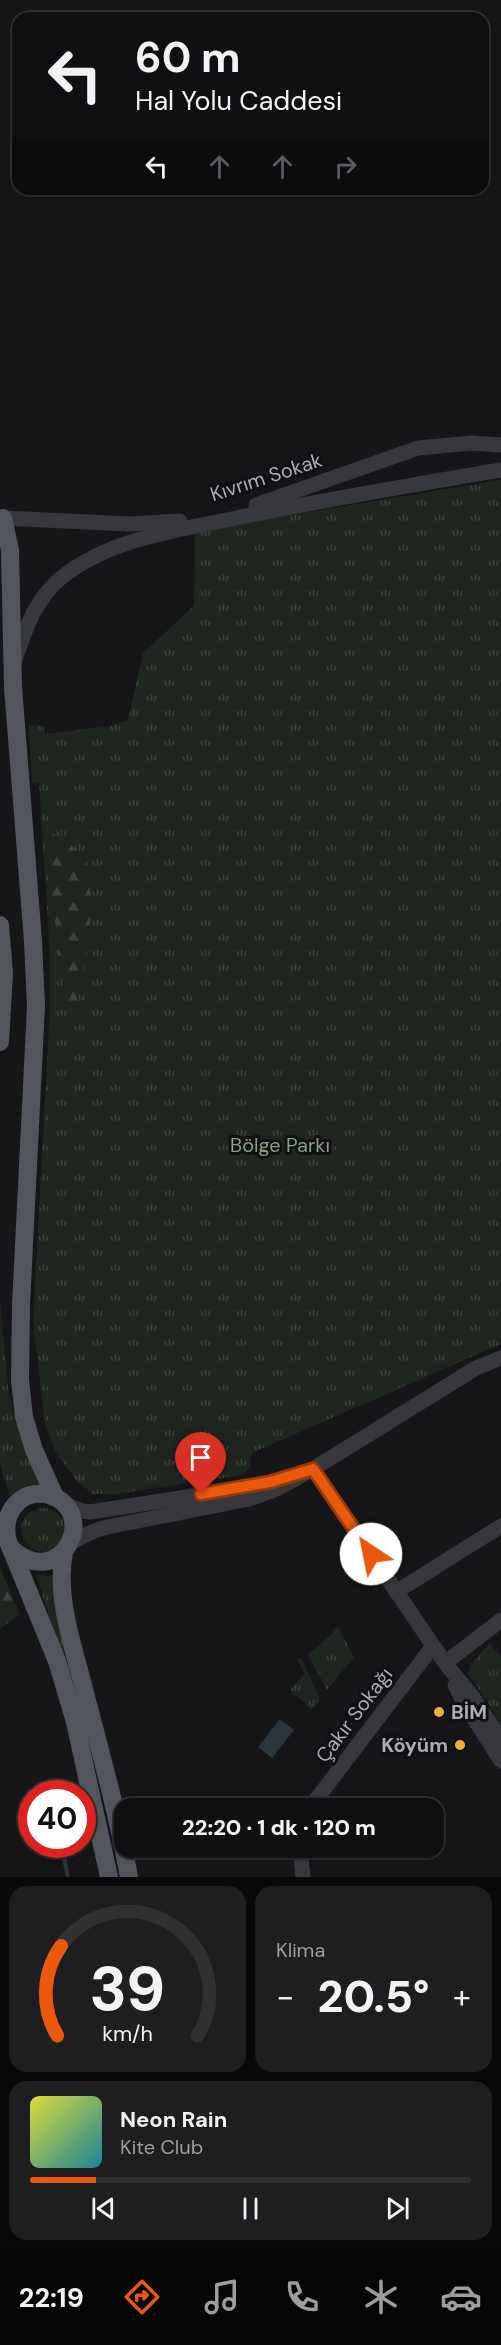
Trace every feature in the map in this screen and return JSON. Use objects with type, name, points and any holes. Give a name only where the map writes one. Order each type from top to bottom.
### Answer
[{"type":"main road","points":[[2,521],[10,550],[17,752],[33,941],[36,1006],[21,1305],[20,1380],[24,1418],[31,1439],[59,1500],[74,1523],[61,1574],[67,1617],[122,1836],[129,1877]]},
{"type":"main road","points":[[0,925],[4,973],[0,1042]]},
{"type":"main road","points":[[5,1527],[13,1506],[22,1498],[33,1494],[44,1494],[59,1500]]},
{"type":"main road","points":[[0,1509],[7,1539],[57,1661],[95,1807],[109,1877]]},
{"type":"main road","points":[[12,1549],[21,1557],[32,1562],[44,1562],[55,1559],[67,1548]]},
{"type":"street","name":"Kıvrım Sokak","points":[[2,521],[129,524],[203,519],[237,512],[418,448],[472,443],[501,445]]},
{"type":"street","points":[[13,669],[25,630],[48,590],[78,565],[100,554],[142,538],[183,528],[291,506],[501,470]]},
{"type":"street","points":[[67,1548],[94,1531],[106,1527],[249,1499],[277,1489],[476,1368],[501,1358]]},
{"type":"street","points":[[59,1500],[81,1511],[90,1512],[245,1488],[313,1469]]},
{"type":"street","points":[[313,1469],[445,1663],[472,1696],[501,1739]]},
{"type":"street","points":[[396,1592],[501,1526]]},
{"type":"street","points":[[445,1663],[501,1620]]},
{"type":"street","name":"Çakır Sokağı","points":[[317,1798],[434,1646]]},
{"type":"street","points":[[445,1663],[464,1702],[501,1761]]},
{"type":"street","points":[[301,1858],[303,1877]]},
{"type":"green space","name":"Bölge Parkı","points":[[501,480],[501,1344],[252,1453],[250,1467],[242,1475],[116,1494],[93,1494],[77,1481],[56,1453],[45,1424],[33,1321],[50,1008],[50,956],[39,782],[32,782],[29,725],[43,726],[45,734],[111,726],[128,720],[143,653],[194,606],[195,531]]},
{"type":"green space","points":[[48,831],[68,842],[87,861],[92,906],[87,952],[75,1005],[65,1004],[46,848]]},
{"type":"green space","points":[[0,1300],[9,1395],[18,1429],[41,1481],[39,1484],[24,1487],[10,1496],[0,1464]]},
{"type":"green space","points":[[43,1508],[52,1509],[59,1514],[64,1521],[64,1539],[59,1546],[52,1551],[43,1552],[34,1551],[27,1546],[22,1539],[21,1530],[22,1521],[27,1514],[34,1509]]},
{"type":"green space","points":[[0,1568],[20,1614],[0,1629]]},
{"type":"green space","points":[[60,1573],[92,1744],[89,1745],[36,1574],[48,1576]]},
{"type":"green space","points":[[338,1628],[354,1657],[327,1690],[308,1655]]},
{"type":"green space","points":[[489,1644],[501,1656],[501,1723],[468,1673],[470,1665]]},
{"type":"green space","points":[[301,1658],[320,1699],[312,1710],[290,1690],[304,1674],[298,1660]]},
{"type":"shaded area","points":[[280,1719],[294,1730],[272,1758],[258,1747]]},
{"type":"waterway","points":[[64,1858],[68,1877]]},
{"type":"place","name":"BİM","points":[[439,1712]]},
{"type":"place","name":"Köyüm","points":[[460,1745]]},
{"type":"route","points":[[201,1494],[245,1488],[313,1469],[371,1554]]}]
